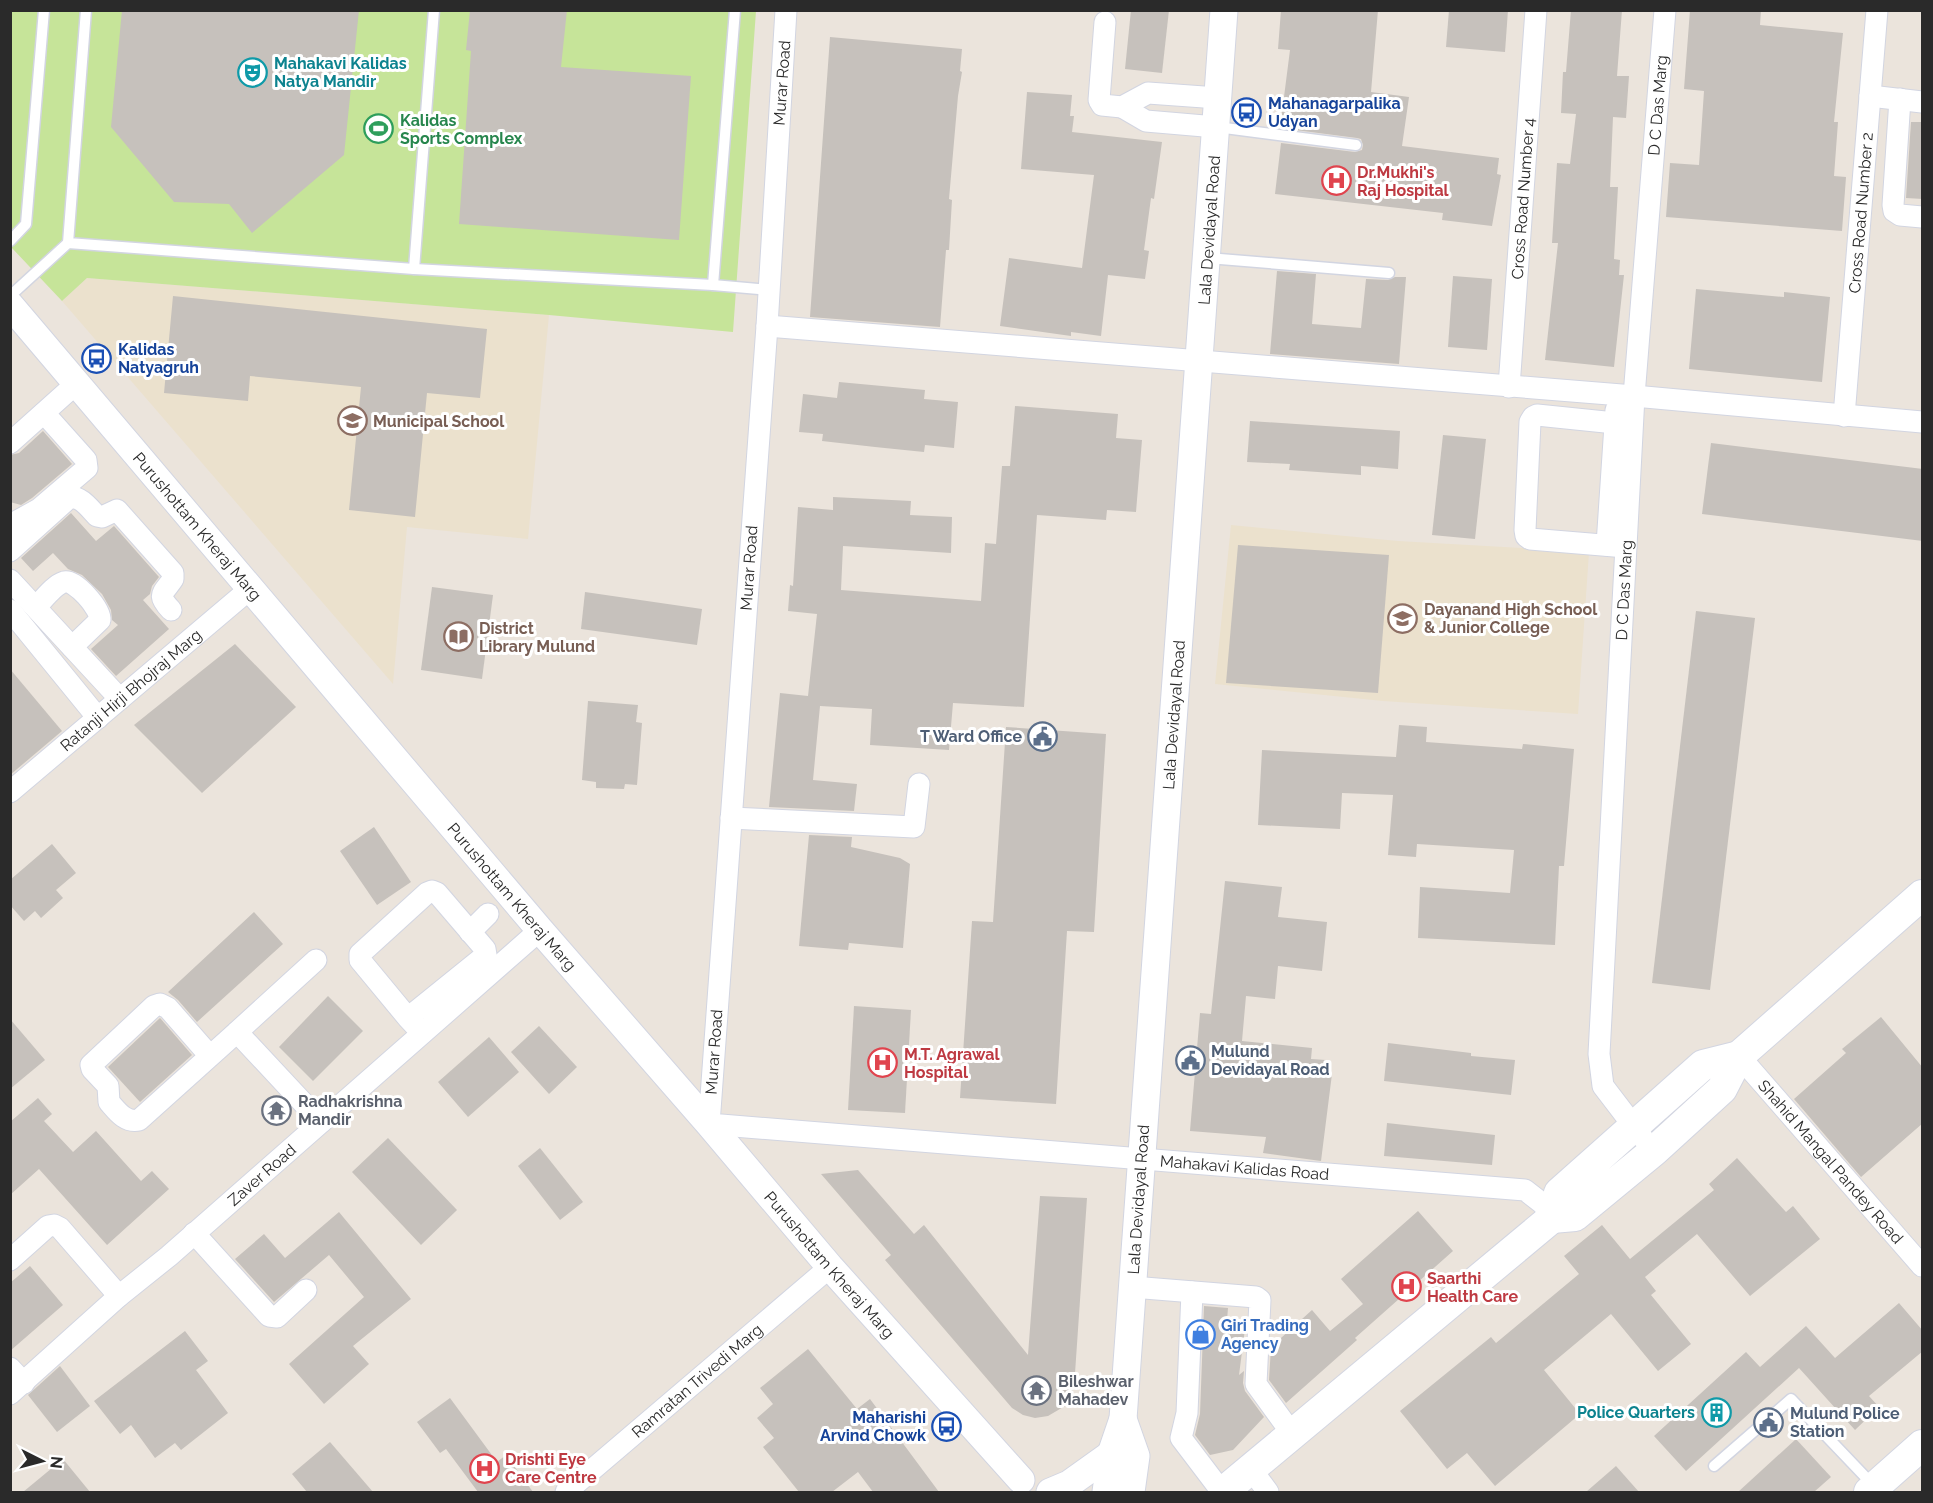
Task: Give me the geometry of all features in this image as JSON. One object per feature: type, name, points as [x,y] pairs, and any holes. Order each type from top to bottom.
[{"type":"main road","points":[[1552,1218],[1575,1216],[1654,1151],[1722,1089],[1739,1056],[1923,895]]},
{"type":"main road","points":[[1223,1492],[1259,1481],[1293,1435],[1552,1218],[1559,1193],[1703,1065],[1739,1056]]},
{"type":"main road","points":[[1872,1490],[1923,1444]]},
{"type":"street","name":"Murar Road","points":[[709,1124],[767,326],[786,10]]},
{"type":"street","name":"Lala Devidayal Road","points":[[1123,1419],[1139,1159],[1201,361],[1224,10]]},
{"type":"street","name":"Cross Road Number 4","points":[[1509,387],[1536,10]]},
{"type":"street","name":"D C Das Marg","points":[[1654,1151],[1603,1086],[1599,1054],[1621,474],[1626,395],[1665,10]]},
{"type":"street","name":"Cross Road Number 2","points":[[1844,416],[1877,10]]},
{"type":"street","points":[[1105,22],[1099,100],[1102,105],[1122,107],[1146,121],[1216,127]]},
{"type":"street","points":[[1122,107],[1148,93],[1218,98]]},
{"type":"street","points":[[1870,96],[1923,102]]},
{"type":"street","points":[[1900,99],[1894,212],[1900,215],[1923,216]]},
{"type":"street","name":"Purushottam Kheraj Marg","points":[[10,305],[540,930],[830,1267],[1024,1486]]},
{"type":"street","points":[[767,326],[1626,395],[1923,422]]},
{"type":"street","points":[[10,442],[44,413],[73,378]]},
{"type":"street","points":[[10,430],[73,378]]},
{"type":"street","points":[[1562,417],[1565,391]]},
{"type":"street","points":[[1621,474],[1615,423],[1626,395]]},
{"type":"street","points":[[10,525],[39,509],[87,468],[86,460],[44,413]]},
{"type":"street","points":[[1615,423],[1538,415],[1533,417],[1530,422],[1526,536],[1530,539],[1617,546]]},
{"type":"street","points":[[10,551],[70,496],[82,501],[97,516],[102,517],[117,510],[173,573],[173,579],[163,591],[162,596],[171,610]]},
{"type":"street","points":[[10,580],[120,699]]},
{"type":"street","points":[[36,607],[61,583],[68,581],[76,585],[101,615],[100,620],[72,647]]},
{"type":"street","name":"Ratanji Hirji Bhojraj Marg","points":[[10,792],[250,588]]},
{"type":"street","points":[[10,610],[98,718]]},
{"type":"street","points":[[731,818],[914,827],[919,784]]},
{"type":"street","points":[[415,1026],[360,960],[360,954],[432,891],[437,893],[485,949],[486,955],[459,989]]},
{"type":"street","points":[[470,932],[488,914]]},
{"type":"street","name":"Zaver Road","points":[[15,1382],[194,1233],[321,1122],[415,1026],[459,989],[540,930]]},
{"type":"street","points":[[210,1056],[168,1008],[160,1004],[154,1006],[92,1065],[92,1069],[108,1086],[109,1102],[126,1119],[132,1122],[139,1120],[237,1032],[316,960]]},
{"type":"street","points":[[237,1032],[321,1122]]},
{"type":"street","name":"Shahid Mangal Pandey Road","points":[[1739,1056],[1923,1266]]},
{"type":"street","name":"Mahakavi Kalidas Road","points":[[709,1124],[1525,1190],[1543,1204],[1552,1218]]},
{"type":"street","points":[[10,1260],[48,1226],[54,1225],[60,1228],[119,1296]]},
{"type":"street","points":[[194,1233],[269,1316],[277,1317],[306,1290]]},
{"type":"street","name":"Ramratan Trivedi Marg","points":[[566,1492],[830,1267]]},
{"type":"street","points":[[1132,1287],[1256,1297],[1260,1300],[1256,1384],[1293,1435]]},
{"type":"street","points":[[1192,1292],[1187,1413],[1181,1438],[1223,1492]]},
{"type":"street","points":[[1107,1492],[1111,1454],[1123,1419]]},
{"type":"street","points":[[1123,1419],[1136,1456],[1131,1492]]},
{"type":"street","points":[[1024,1486],[1050,1492],[1069,1484],[1111,1454]]},
{"type":"lane","points":[[10,241],[27,224],[44,10]]},
{"type":"lane","points":[[10,296],[68,243],[86,10]]},
{"type":"lane","points":[[414,269],[434,10]]},
{"type":"lane","points":[[713,285],[735,10]]},
{"type":"lane","points":[[1216,127],[1356,145]]},
{"type":"lane","points":[[68,243],[414,269],[769,290]]},
{"type":"lane","points":[[1208,258],[1389,273]]},
{"type":"lane","points":[[1714,1466],[1791,1400],[1872,1490]]},
{"type":"shaded area","name":"Municipal School","points":[[87,278],[549,315],[528,539],[407,527],[393,684],[62,301]]},
{"type":"shaded area","name":"Dayanand High School & Junior College","points":[[1231,525],[1398,541],[1589,552],[1578,714],[1383,701],[1215,684]]},
{"type":"green space","name":"Kalidas Sports Complex","points":[[11,11],[756,11],[733,332],[87,278],[62,301],[11,247]]},
{"type":"building","points":[[122,10],[359,10],[344,155],[252,233],[229,204],[174,202],[111,127]]},
{"type":"building","points":[[470,10],[567,10],[561,67],[691,76],[679,240],[459,224],[471,51],[466,50]]},
{"type":"building","points":[[1131,10],[1169,10],[1162,73],[1125,69]]},
{"type":"building","points":[[1281,10],[1378,10],[1371,92],[1409,97],[1402,146],[1499,158],[1497,174],[1501,175],[1492,226],[1442,220],[1443,213],[1275,194],[1281,143],[1355,152],[1362,150],[1363,145],[1361,139],[1357,138],[1280,128],[1290,50],[1278,49]]},
{"type":"building","points":[[1449,10],[1508,10],[1505,52],[1446,47]]},
{"type":"building","points":[[1571,10],[1622,10],[1617,76],[1629,76],[1626,118],[1613,117],[1610,187],[1618,187],[1614,259],[1620,260],[1619,275],[1624,275],[1614,367],[1545,360],[1558,243],[1552,243],[1557,163],[1570,164],[1576,114],[1561,113],[1563,72],[1566,72]]},
{"type":"building","points":[[1690,10],[1761,10],[1760,25],[1843,33],[1834,122],[1838,122],[1834,176],[1846,177],[1842,231],[1666,217],[1670,163],[1699,165],[1704,91],[1684,89]]},
{"type":"building","points":[[830,37],[962,49],[960,71],[962,72],[949,199],[952,200],[949,250],[946,250],[940,327],[810,317]]},
{"type":"building","points":[[1027,92],[1072,95],[1070,116],[1074,116],[1072,132],[1162,142],[1144,250],[1149,251],[1145,279],[1108,275],[1101,336],[1071,332],[1071,336],[1000,326],[1009,258],[1082,268],[1094,175],[1021,169]]},
{"type":"building","points":[[1911,122],[1923,122],[1923,199],[1906,198]]},
{"type":"building","points":[[1277,271],[1316,274],[1312,324],[1361,328],[1366,279],[1388,280],[1395,277],[1406,277],[1399,364],[1270,354]]},
{"type":"building","points":[[1453,276],[1492,279],[1487,350],[1448,347]]},
{"type":"building","points":[[1696,289],[1784,297],[1784,292],[1830,297],[1822,382],[1689,369]]},
{"type":"building","name":"Municipal School","points":[[173,296],[487,329],[480,398],[427,393],[415,517],[349,510],[361,387],[250,376],[248,401],[164,393]]},
{"type":"building","points":[[839,382],[925,390],[924,399],[958,402],[954,448],[925,445],[924,452],[875,447],[822,441],[823,434],[799,432],[803,394],[837,398]]},
{"type":"building","points":[[1015,406],[1118,414],[1116,438],[1142,440],[1136,512],[1107,510],[1106,520],[1037,515],[1024,707],[953,703],[949,750],[870,745],[872,709],[820,706],[813,780],[857,784],[854,811],[769,807],[780,693],[808,696],[817,614],[788,611],[790,585],[793,586],[798,507],[833,510],[833,497],[911,501],[910,515],[952,517],[951,553],[843,546],[841,590],[981,601],[985,543],[996,544],[1002,466],[1010,466]]},
{"type":"building","points":[[1250,421],[1400,431],[1398,469],[1361,466],[1361,475],[1289,470],[1290,464],[1247,462]]},
{"type":"building","points":[[43,431],[72,464],[21,505],[10,502],[10,455],[19,453]]},
{"type":"building","points":[[1443,435],[1486,439],[1475,539],[1432,535]]},
{"type":"building","points":[[1711,443],[1923,469],[1923,541],[1702,514]]},
{"type":"building","points":[[71,513],[96,541],[114,526],[159,577],[152,586],[150,594],[143,600],[169,629],[116,676],[91,649],[118,625],[112,620],[111,610],[102,594],[82,575],[68,569],[53,553],[33,571],[21,558]]},
{"type":"building","points":[[1238,545],[1389,555],[1378,693],[1226,683]]},
{"type":"building","points":[[432,587],[493,595],[482,679],[421,670]]},
{"type":"building","points":[[585,592],[702,609],[697,645],[581,629]]},
{"type":"building","points":[[1696,611],[1755,618],[1710,990],[1652,983]]},
{"type":"building","points":[[235,644],[296,707],[202,793],[134,725]]},
{"type":"building","points":[[10,669],[62,731],[10,775]]},
{"type":"building","points":[[588,701],[638,705],[636,722],[642,723],[637,785],[625,784],[624,789],[596,788],[596,782],[582,780]]},
{"type":"building","points":[[1399,725],[1427,727],[1426,742],[1522,749],[1523,744],[1574,749],[1564,866],[1559,866],[1555,945],[1418,938],[1420,887],[1510,893],[1514,850],[1417,844],[1416,857],[1388,855],[1393,795],[1342,793],[1340,829],[1258,825],[1262,750],[1396,757]]},
{"type":"building","points":[[1006,727],[1106,734],[1094,932],[1067,931],[1056,1104],[960,1098],[972,921],[993,922]]},
{"type":"building","points":[[374,827],[411,882],[377,905],[340,851]]},
{"type":"building","points":[[809,835],[852,837],[851,847],[900,858],[910,864],[903,948],[849,943],[848,950],[799,946]]},
{"type":"building","points":[[52,844],[76,873],[56,890],[63,898],[41,918],[35,911],[24,921],[10,905],[10,880]]},
{"type":"building","points":[[1225,881],[1282,887],[1278,917],[1327,922],[1322,971],[1278,966],[1275,999],[1246,996],[1242,1041],[1312,1048],[1311,1059],[1326,1060],[1325,1074],[1332,1074],[1321,1161],[1263,1153],[1266,1137],[1190,1131],[1200,1013],[1211,1014]]},
{"type":"building","points":[[254,912],[283,944],[197,1022],[168,992]]},
{"type":"building","points":[[328,996],[363,1031],[313,1081],[279,1047]]},
{"type":"building","points":[[854,1006],[911,1010],[905,1113],[848,1110]]},
{"type":"building","points":[[1881,1017],[1923,1068],[1923,1123],[1861,1177],[1794,1099],[1846,1053],[1842,1049]]},
{"type":"building","points":[[160,1018],[192,1055],[140,1102],[108,1067]]},
{"type":"building","points":[[10,1019],[45,1060],[10,1089]]},
{"type":"building","points":[[539,1026],[577,1067],[549,1094],[511,1052]]},
{"type":"building","points":[[489,1037],[519,1072],[468,1117],[438,1082]]},
{"type":"building","points":[[1388,1043],[1471,1053],[1471,1056],[1515,1060],[1511,1095],[1384,1081]]},
{"type":"building","points":[[38,1098],[52,1114],[44,1121],[73,1152],[96,1131],[141,1181],[152,1171],[169,1189],[107,1245],[39,1169],[10,1195],[10,1122]]},
{"type":"building","points":[[1387,1123],[1495,1135],[1492,1165],[1384,1156]]},
{"type":"building","points":[[388,1138],[457,1210],[421,1245],[352,1172]]},
{"type":"building","points":[[540,1148],[583,1202],[560,1220],[518,1166]]},
{"type":"building","points":[[1737,1158],[1786,1212],[1793,1206],[1820,1239],[1750,1296],[1697,1234],[1645,1277],[1656,1291],[1651,1295],[1691,1344],[1658,1371],[1611,1314],[1544,1370],[1580,1414],[1495,1486],[1467,1453],[1447,1469],[1400,1411],[1491,1337],[1496,1343],[1579,1274],[1564,1256],[1602,1225],[1630,1259],[1714,1190],[1709,1184]]},
{"type":"building","points":[[858,1170],[914,1234],[924,1225],[1028,1355],[1040,1196],[1087,1198],[1074,1388],[1065,1406],[1048,1416],[1035,1418],[1023,1415],[1012,1408],[885,1260],[891,1255],[821,1174]]},
{"type":"building","points":[[1418,1211],[1453,1251],[1286,1403],[1269,1380],[1271,1347],[1312,1310],[1330,1331],[1363,1304],[1341,1279]]},
{"type":"building","points":[[339,1212],[411,1299],[353,1346],[369,1364],[324,1404],[289,1364],[364,1297],[329,1255],[274,1302],[235,1259],[264,1234],[285,1258]]},
{"type":"building","points":[[30,1266],[63,1305],[10,1351],[10,1283]]},
{"type":"building","points":[[1899,1303],[1923,1331],[1923,1351],[1869,1396],[1879,1407],[1855,1430],[1799,1368],[1686,1471],[1654,1436],[1746,1352],[1760,1367],[1806,1326],[1835,1358]]},
{"type":"building","points":[[1204,1306],[1228,1308],[1227,1320],[1246,1321],[1239,1375],[1244,1371],[1245,1391],[1264,1417],[1233,1450],[1210,1455],[1195,1435],[1200,1414]]},
{"type":"building","points":[[185,1331],[208,1361],[196,1370],[228,1413],[181,1450],[175,1443],[155,1458],[131,1425],[120,1434],[94,1401]]},
{"type":"building","points":[[808,1349],[857,1409],[870,1399],[939,1492],[873,1492],[858,1472],[832,1492],[799,1492],[763,1447],[774,1438],[757,1418],[773,1404],[760,1388]]},
{"type":"building","points":[[60,1366],[90,1406],[57,1432],[28,1395]]},
{"type":"building","points":[[450,1398],[497,1462],[506,1455],[533,1492],[478,1492],[446,1449],[440,1453],[417,1422]]},
{"type":"building","points":[[1796,1439],[1831,1477],[1814,1492],[1738,1492]]},
{"type":"building","points":[[330,1442],[373,1492],[307,1492],[292,1474]]},
{"type":"building","points":[[63,1459],[90,1492],[23,1492]]},
{"type":"building","points":[[1616,1466],[1639,1492],[1586,1492]]},
{"type":"place","name":"Mahakavi Kalidas Natya Mandir","points":[[253,72]]},
{"type":"place","name":"Mahanagarpalika Udyan","points":[[1247,112]]},
{"type":"place","name":"Kalidas Sports Complex","points":[[379,129]]},
{"type":"place","name":"Dr.Mukhi's Raj Hospital","points":[[1336,181]]},
{"type":"place","name":"Kalidas Natyagruh","points":[[97,358]]},
{"type":"place","name":"Municipal School","points":[[352,421]]},
{"type":"place","name":"Dayanand High School & Junior College","points":[[1403,618]]},
{"type":"place","name":"District Library Mulund","points":[[458,637]]},
{"type":"place","name":"T Ward Office","points":[[1043,736]]},
{"type":"place","name":"Mulund Devidayal Road","points":[[1190,1060]]},
{"type":"place","name":"M.T. Agrawal Hospital","points":[[883,1063]]},
{"type":"place","name":"Radhakrishna Mandir","points":[[277,1110]]},
{"type":"place","name":"Saarthi Health Care","points":[[1406,1287]]},
{"type":"place","name":"Giri Trading Agency","points":[[1200,1334]]},
{"type":"place","name":"Bileshwar Mahadev","points":[[1037,1390]]},
{"type":"place","name":"Police Quarters","points":[[1716,1412]]},
{"type":"place","name":"Mulund Police Station","points":[[1769,1422]]},
{"type":"place","name":"Maharishi Arvind Chowk","points":[[947,1426]]},
{"type":"place","name":"Drishti Eye Care Centre","points":[[484,1468]]}]
